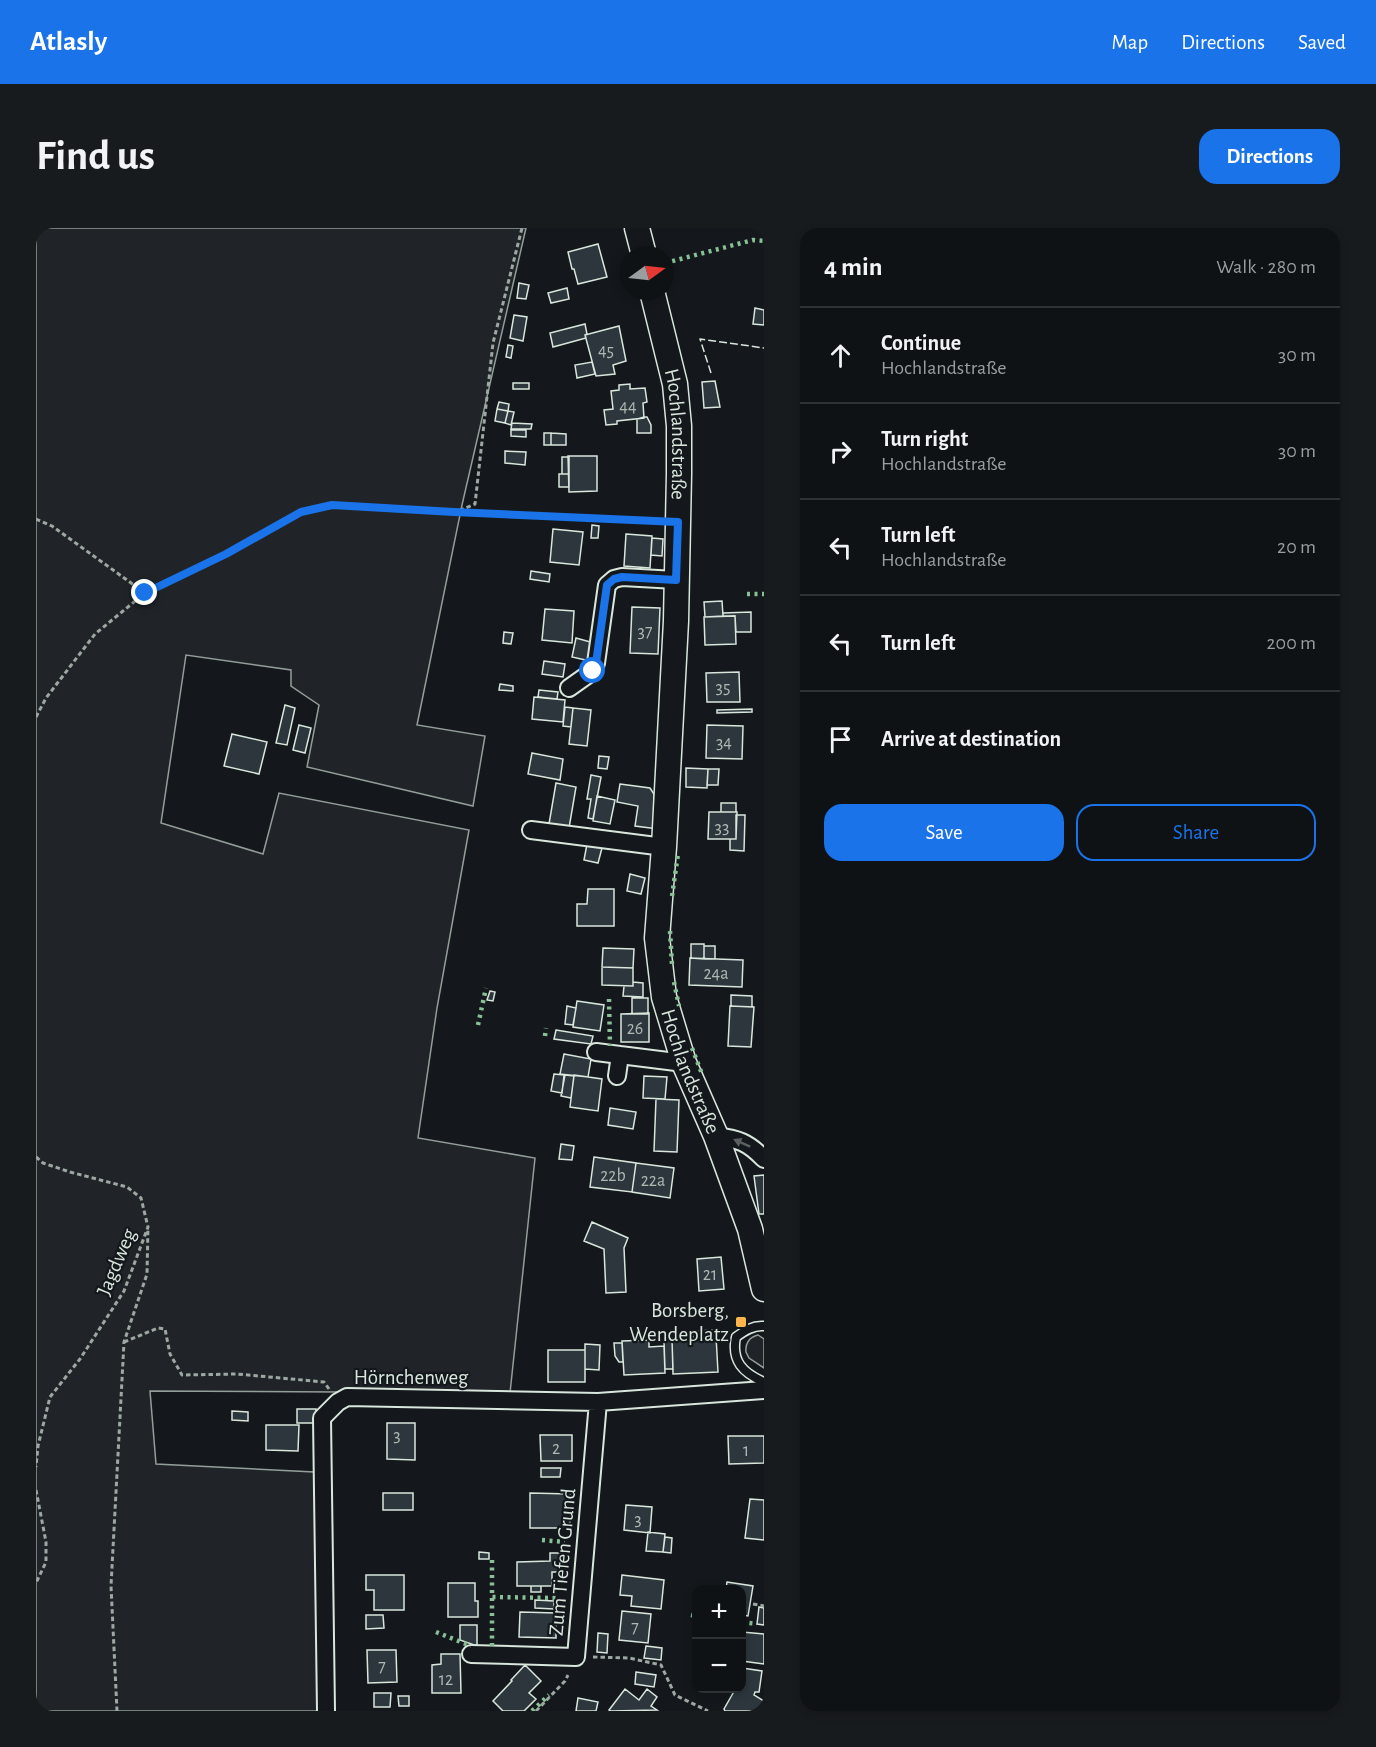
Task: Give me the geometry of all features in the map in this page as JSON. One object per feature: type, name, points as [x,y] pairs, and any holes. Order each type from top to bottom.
[{"type":"street","points":[[637,228],[642,246]]},
{"type":"street","name":"Hochlandstraße","points":[[654,300],[675,384],[679,426],[676,621],[657,938],[664,997],[684,1063],[757,1227],[764,1289]]},
{"type":"street","points":[[569,688],[593,671],[596,663],[607,585],[614,579],[622,577],[676,580]]},
{"type":"street","points":[[531,830],[664,847]]},
{"type":"street","points":[[596,1052],[684,1063]]},
{"type":"street","points":[[617,1076],[620,1055]]},
{"type":"street","points":[[716,1136],[736,1139],[754,1148],[764,1159]]},
{"type":"street","name":"Hörnchenweg","points":[[326,1711],[322,1418],[338,1402],[347,1397],[598,1402],[764,1390]]},
{"type":"street","name":"Zum Tiefen Grund","points":[[471,1654],[576,1657],[598,1402]]},
{"type":"lane","points":[[764,1326],[746,1329],[736,1337],[733,1347],[736,1361],[750,1375],[764,1382]]},
{"type":"path","points":[[456,512],[475,504],[493,344],[522,228]]},
{"type":"path","points":[[36,717],[46,698],[95,634],[145,593],[226,554],[301,512],[332,505],[678,522]]},
{"type":"path","points":[[36,519],[52,526],[145,593]]},
{"type":"path","name":"Jagdweg","points":[[36,1157],[70,1172],[127,1187],[141,1198],[148,1227],[124,1291],[80,1359],[50,1397],[38,1446],[36,1467]]},
{"type":"path","points":[[117,1711],[111,1586],[124,1342],[147,1274],[148,1227]]},
{"type":"path","points":[[124,1342],[158,1328],[165,1329],[170,1354],[182,1375],[237,1374],[324,1382],[338,1402]]},
{"type":"path","points":[[36,1490],[46,1542],[46,1562],[36,1583]]},
{"type":"path","points":[[753,1604],[764,1606]]},
{"type":"path","points":[[536,1711],[565,1681],[576,1657],[629,1658],[661,1665],[675,1695],[708,1711]]},
{"type":"shaded area","points":[[36,228],[526,228],[462,505],[417,725],[485,736],[473,806],[307,767],[319,705],[291,686],[291,670],[186,655],[161,823],[263,854],[279,793],[469,830],[437,1008],[418,1138],[535,1158],[510,1393],[150,1391],[156,1464],[314,1472],[322,1711],[36,1711]]},
{"type":"shaded area","points":[[758,1335],[764,1339],[764,1368],[749,1358],[746,1352],[748,1341]]},
{"type":"building","points":[[598,244],[607,277],[578,284],[568,252]]},
{"type":"building","points":[[519,283],[529,285],[526,299],[517,298]]},
{"type":"building","points":[[567,288],[569,299],[551,303],[548,293]]},
{"type":"building","points":[[755,308],[764,310],[764,325],[753,324]]},
{"type":"building","points":[[514,315],[527,317],[523,341],[510,338]]},
{"type":"building","points":[[585,324],[586,338],[553,347],[550,333]]},
{"type":"building","points":[[619,326],[626,361],[613,365],[615,374],[596,376],[585,335]]},
{"type":"building","points":[[508,345],[513,346],[511,358],[506,357]]},
{"type":"building","points":[[592,362],[595,374],[577,378],[575,365]]},
{"type":"building","points":[[715,381],[720,407],[704,408],[702,382]]},
{"type":"building","points":[[513,383],[529,383],[529,389],[513,389]]},
{"type":"building","points":[[630,384],[630,389],[645,388],[647,402],[643,403],[644,418],[617,421],[617,424],[606,425],[604,410],[613,409],[611,391],[619,390],[619,385]]},
{"type":"building","points":[[499,402],[509,404],[508,411],[497,409]]},
{"type":"building","points":[[497,409],[508,411],[505,423],[495,421]]},
{"type":"building","points":[[508,411],[514,412],[511,425],[505,423]]},
{"type":"building","points":[[647,417],[651,425],[651,433],[637,433],[637,419]]},
{"type":"building","points":[[512,423],[532,424],[531,429],[511,429]]},
{"type":"building","points":[[511,430],[526,430],[526,437],[511,436]]},
{"type":"building","points":[[544,433],[551,433],[551,445],[544,445]]},
{"type":"building","points":[[551,433],[566,434],[566,445],[551,445]]},
{"type":"building","points":[[505,451],[526,452],[525,465],[505,463]]},
{"type":"building","points":[[568,456],[597,456],[597,491],[569,492]]},
{"type":"building","points":[[562,457],[569,457],[569,474],[562,474]]},
{"type":"building","points":[[559,474],[569,474],[569,487],[559,487]]},
{"type":"building","points":[[592,525],[599,526],[598,538],[591,538]]},
{"type":"building","points":[[553,529],[583,532],[579,565],[550,562]]},
{"type":"building","points":[[626,534],[652,536],[650,568],[624,566]]},
{"type":"building","points":[[652,538],[663,539],[662,556],[651,555]]},
{"type":"building","points":[[531,571],[550,574],[549,582],[530,579]]},
{"type":"building","points":[[722,601],[723,616],[705,617],[704,602]]},
{"type":"building","points":[[632,607],[660,608],[658,654],[630,653]]},
{"type":"building","points":[[545,609],[574,611],[572,643],[542,640]]},
{"type":"building","points":[[751,612],[751,632],[736,632],[735,616],[723,616],[723,613]]},
{"type":"building","points":[[735,616],[736,644],[705,645],[704,617]]},
{"type":"building","points":[[504,632],[513,633],[511,644],[503,643]]},
{"type":"building","points":[[576,638],[594,643],[590,661],[572,657]]},
{"type":"building","points":[[544,661],[565,664],[563,677],[542,674]]},
{"type":"building","points":[[739,672],[740,702],[707,702],[706,673]]},
{"type":"building","points":[[500,684],[513,686],[513,691],[499,690]]},
{"type":"building","points":[[539,690],[558,692],[557,699],[538,697]]},
{"type":"building","points":[[534,697],[565,700],[563,722],[532,719]]},
{"type":"building","points":[[285,705],[295,708],[287,745],[276,743]]},
{"type":"building","points":[[565,707],[573,708],[571,727],[563,726]]},
{"type":"building","points":[[573,708],[591,710],[587,746],[569,744]]},
{"type":"building","points":[[752,709],[752,712],[717,713],[717,710]]},
{"type":"building","points":[[299,725],[311,728],[305,753],[293,750]]},
{"type":"building","points":[[707,725],[743,726],[742,759],[706,758]]},
{"type":"building","points":[[232,734],[267,742],[259,774],[224,766]]},
{"type":"building","points":[[532,753],[563,759],[560,780],[528,774]]},
{"type":"building","points":[[599,756],[609,757],[607,769],[598,768]]},
{"type":"building","points":[[686,768],[708,769],[707,788],[686,787]]},
{"type":"building","points":[[708,769],[719,769],[718,785],[707,785]]},
{"type":"building","points":[[591,775],[601,777],[593,819],[588,818],[591,799],[587,799]]},
{"type":"building","points":[[556,783],[576,787],[569,828],[549,824]]},
{"type":"building","points":[[620,784],[650,788],[654,794],[654,801],[661,802],[658,829],[635,826],[638,806],[617,802]]},
{"type":"building","points":[[597,796],[615,800],[610,824],[593,821]]},
{"type":"building","points":[[721,803],[736,803],[736,812],[721,812]]},
{"type":"building","points":[[709,812],[737,812],[736,839],[708,839]]},
{"type":"building","points":[[736,815],[745,815],[744,851],[730,850],[730,839],[736,839]]},
{"type":"building","points":[[587,844],[602,848],[598,863],[584,860]]},
{"type":"building","points":[[630,874],[645,878],[641,894],[627,891]]},
{"type":"building","points":[[588,889],[614,889],[614,926],[577,926],[577,904],[587,904]]},
{"type":"building","points":[[691,944],[704,944],[704,959],[691,958]]},
{"type":"building","points":[[704,946],[715,946],[715,959],[704,959]]},
{"type":"building","points":[[603,948],[634,949],[633,968],[602,967]]},
{"type":"building","points":[[690,958],[743,960],[742,987],[689,985]]},
{"type":"building","points":[[602,967],[633,968],[633,986],[602,985]]},
{"type":"building","points":[[633,982],[643,983],[643,997],[623,996],[624,986],[633,986]]},
{"type":"building","points":[[490,991],[495,992],[493,1001],[487,1000]]},
{"type":"building","points":[[731,995],[752,996],[752,1007],[731,1006]]},
{"type":"building","points":[[632,998],[648,998],[648,1014],[632,1014]]},
{"type":"building","points":[[577,1001],[604,1005],[600,1031],[573,1027]]},
{"type":"building","points":[[567,1006],[576,1008],[573,1025],[565,1024]]},
{"type":"building","points":[[730,1006],[754,1007],[751,1047],[728,1046]]},
{"type":"building","points":[[649,1013],[649,1042],[621,1042],[621,1014]]},
{"type":"building","points":[[556,1030],[593,1036],[591,1044],[554,1039]]},
{"type":"building","points":[[564,1054],[591,1059],[588,1077],[560,1074]]},
{"type":"building","points":[[554,1074],[564,1075],[562,1093],[551,1091]]},
{"type":"building","points":[[565,1075],[574,1076],[571,1098],[561,1096]]},
{"type":"building","points":[[574,1075],[602,1079],[598,1111],[570,1107]]},
{"type":"building","points":[[644,1076],[667,1077],[665,1099],[643,1098]]},
{"type":"building","points":[[656,1099],[679,1100],[677,1152],[654,1151]]},
{"type":"building","points":[[610,1108],[636,1112],[633,1129],[608,1125]]},
{"type":"building","points":[[561,1144],[574,1146],[572,1160],[559,1159]]},
{"type":"building","points":[[594,1157],[636,1163],[632,1192],[590,1187]]},
{"type":"building","points":[[636,1163],[674,1168],[670,1198],[632,1192]]},
{"type":"building","points":[[764,1175],[764,1214],[759,1214],[754,1176]]},
{"type":"building","points":[[592,1222],[628,1238],[624,1248],[626,1292],[606,1293],[604,1249],[584,1241]]},
{"type":"building","points":[[721,1257],[724,1289],[699,1291],[697,1259]]},
{"type":"building","points":[[712,1330],[713,1336],[685,1337],[685,1332]]},
{"type":"building","points":[[716,1336],[718,1372],[673,1374],[672,1338]]},
{"type":"building","points":[[649,1340],[649,1347],[664,1346],[665,1373],[624,1375],[622,1341]]},
{"type":"building","points":[[672,1340],[673,1369],[665,1369],[664,1341]]},
{"type":"building","points":[[614,1343],[622,1343],[623,1362],[619,1362],[615,1356]]},
{"type":"building","points":[[585,1344],[600,1345],[599,1370],[585,1369]]},
{"type":"building","points":[[548,1350],[585,1350],[585,1382],[548,1382]]},
{"type":"building","points":[[297,1409],[316,1409],[316,1423],[297,1423]]},
{"type":"building","points":[[232,1411],[248,1412],[248,1421],[232,1420]]},
{"type":"building","points":[[387,1423],[415,1423],[415,1460],[387,1459]]},
{"type":"building","points":[[266,1425],[299,1425],[298,1451],[266,1450]]},
{"type":"building","points":[[540,1435],[572,1435],[572,1461],[541,1461]]},
{"type":"building","points":[[728,1436],[764,1436],[764,1463],[729,1464]]},
{"type":"building","points":[[541,1468],[561,1468],[560,1477],[541,1477]]},
{"type":"building","points":[[383,1493],[413,1493],[413,1510],[383,1510]]},
{"type":"building","points":[[530,1493],[570,1494],[570,1526],[530,1528]]},
{"type":"building","points":[[750,1499],[764,1500],[764,1540],[745,1538]]},
{"type":"building","points":[[626,1505],[652,1507],[650,1533],[624,1530]]},
{"type":"building","points":[[648,1532],[665,1534],[663,1552],[646,1551]]},
{"type":"building","points":[[665,1537],[672,1538],[671,1553],[663,1552]]},
{"type":"building","points":[[479,1552],[489,1553],[489,1559],[479,1559]]},
{"type":"building","points":[[550,1553],[567,1553],[567,1572],[552,1572],[552,1586],[517,1586],[517,1562],[550,1561]]},
{"type":"building","points":[[366,1575],[404,1575],[404,1610],[374,1610],[374,1590],[366,1590]]},
{"type":"building","points":[[622,1575],[664,1580],[661,1609],[631,1606],[632,1596],[620,1595]]},
{"type":"building","points":[[727,1582],[753,1586],[748,1616],[746,1616],[746,1585],[727,1585]]},
{"type":"building","points":[[448,1583],[475,1583],[478,1617],[448,1617]]},
{"type":"building","points":[[531,1586],[541,1586],[541,1592],[531,1592]]},
{"type":"building","points":[[535,1600],[554,1601],[554,1609],[535,1608]]},
{"type":"building","points":[[759,1607],[764,1608],[764,1625],[757,1624]]},
{"type":"building","points":[[622,1611],[651,1614],[648,1643],[619,1640]]},
{"type":"building","points":[[520,1612],[556,1613],[556,1638],[519,1637]]},
{"type":"building","points":[[366,1615],[383,1615],[384,1628],[366,1629]]},
{"type":"building","points":[[460,1625],[477,1625],[477,1646],[460,1640]]},
{"type":"building","points":[[746,1632],[764,1634],[764,1664],[746,1662]]},
{"type":"building","points":[[598,1633],[608,1634],[607,1653],[597,1652]]},
{"type":"building","points":[[646,1646],[662,1648],[661,1660],[644,1658]]},
{"type":"building","points":[[367,1650],[396,1650],[397,1682],[368,1683]]},
{"type":"building","points":[[441,1654],[460,1654],[461,1693],[432,1693],[432,1665],[441,1664]]},
{"type":"building","points":[[525,1665],[541,1681],[529,1693],[536,1699],[524,1711],[503,1711],[493,1701]]},
{"type":"building","points":[[746,1669],[762,1671],[759,1692],[755,1692],[754,1695],[764,1701],[759,1711],[725,1711],[733,1693],[746,1693]]},
{"type":"building","points":[[636,1672],[656,1675],[654,1687],[635,1684]]},
{"type":"building","points":[[625,1689],[639,1700],[647,1689],[657,1697],[651,1706],[657,1710],[609,1710]]},
{"type":"building","points":[[374,1693],[391,1693],[390,1707],[374,1707]]},
{"type":"building","points":[[398,1696],[409,1696],[409,1706],[399,1706]]},
{"type":"building","points":[[578,1698],[598,1702],[596,1711],[576,1711]]},
{"type":"hedge","points":[[674,261],[753,240],[764,241]]},
{"type":"hedge","points":[[747,594],[764,594]]},
{"type":"hedge","points":[[672,896],[678,854]]},
{"type":"hedge","points":[[670,931],[672,965]]},
{"type":"hedge","points":[[674,982],[679,1006]]},
{"type":"hedge","points":[[478,1025],[486,988]]},
{"type":"hedge","points":[[609,999],[610,1046]]},
{"type":"hedge","points":[[545,1036],[546,1028]]},
{"type":"hedge","points":[[692,1048],[702,1074]]},
{"type":"hedge","points":[[542,1540],[565,1542]]},
{"type":"hedge","points":[[492,1560],[492,1597],[556,1598]]},
{"type":"hedge","points":[[492,1597],[492,1646]]},
{"type":"hedge","points":[[746,1623],[757,1624]]},
{"type":"hedge","points":[[436,1632],[471,1646]]},
{"type":"hedge","points":[[532,1711],[549,1695]]},
{"type":"fence","points":[[711,373],[700,339],[764,348]]},
{"type":"place","name":"Borsberg, Wendeplatz","points":[[741,1322]]},
{"type":"route","points":[[145,593],[226,554],[301,512],[332,505],[678,522],[676,580],[622,577],[614,579],[607,585],[593,671]]}]
